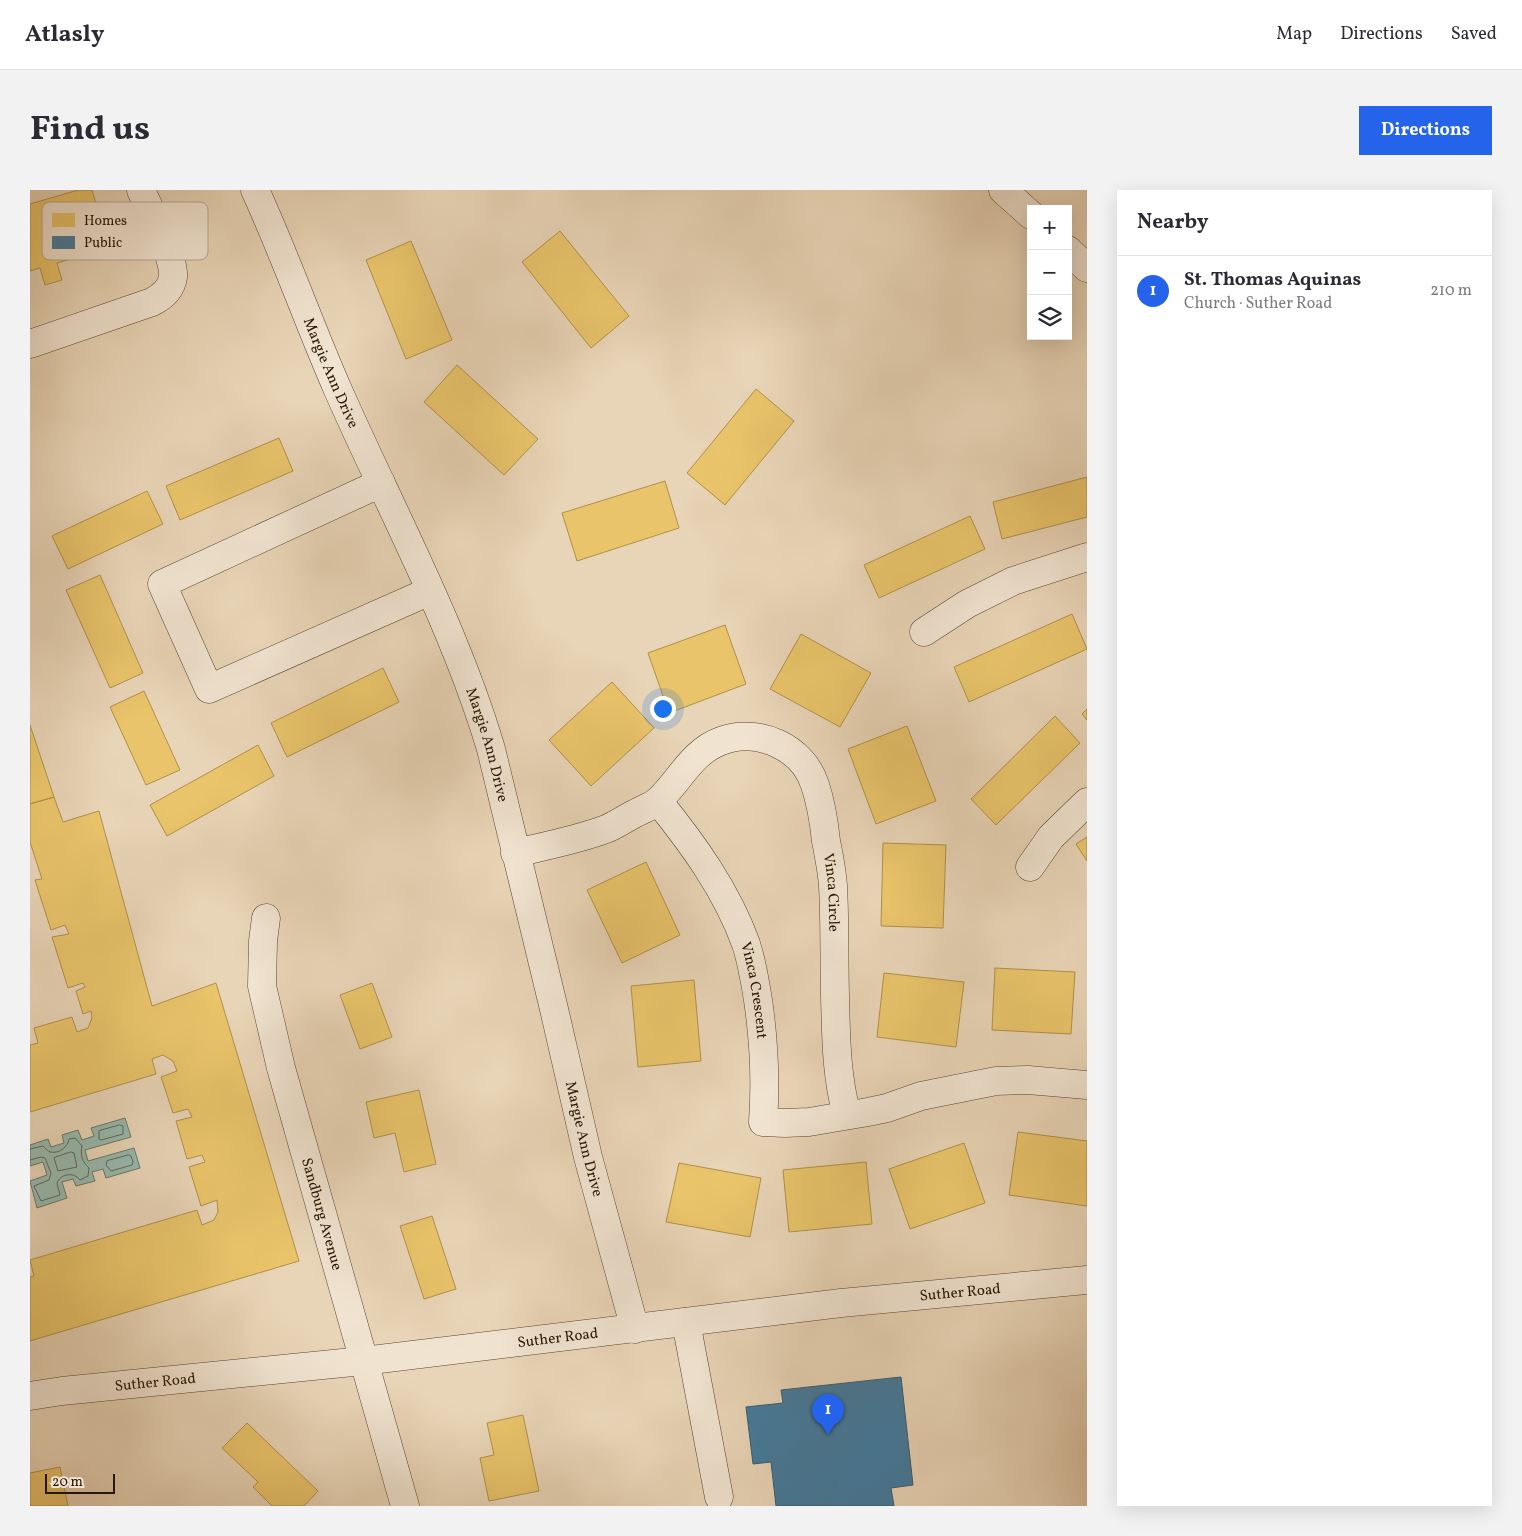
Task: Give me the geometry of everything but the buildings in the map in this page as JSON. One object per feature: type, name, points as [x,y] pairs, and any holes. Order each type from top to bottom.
[{"type":"street","points":[[141,190],[146,202]]},
{"type":"street","name":"Margie Ann Drive","points":[[255,190],[338,389],[459,658],[481,718],[491,749],[588,1157],[635,1329]]},
{"type":"street","points":[[1004,190],[1027,211]]},
{"type":"street","points":[[1072,254],[1087,268]]},
{"type":"street","points":[[30,344],[152,302],[165,295],[173,277],[170,260]]},
{"type":"street","points":[[381,483],[162,584],[209,688],[430,591]]},
{"type":"street","points":[[924,632],[967,604],[1013,581],[1087,557]]},
{"type":"street","name":"Vinca Circle","points":[[515,853],[573,839],[607,828],[658,801],[688,766],[706,749],[718,742],[746,736],[762,738],[777,743],[791,751],[804,764],[815,784],[822,814],[833,885],[835,1026],[840,1091],[847,1115]]},
{"type":"street","name":"Vinca Crescent","points":[[658,801],[686,835],[721,889],[746,943],[753,968],[763,1031],[766,1088],[763,1122],[809,1122],[847,1115]]},
{"type":"street","points":[[1030,866],[1051,837],[1087,802]]},
{"type":"street","name":"Sandburg Avenue","points":[[266,918],[263,941],[262,986],[281,1068],[405,1506]]},
{"type":"street","points":[[847,1115],[887,1108],[921,1096],[996,1081],[1028,1080],[1087,1085]]},
{"type":"street","name":"Suther Road","points":[[30,1396],[62,1391],[363,1361],[832,1304],[949,1301],[1087,1280]]},
{"type":"street","points":[[686,1322],[719,1497]]},
{"type":"water","points":[[125,1118],[131,1137],[85,1150],[88,1161],[134,1148],[140,1168],[106,1178],[103,1169],[92,1172],[95,1181],[76,1186],[73,1179],[62,1182],[67,1198],[37,1208],[30,1181],[47,1175],[43,1162],[30,1166],[30,1145],[48,1139],[51,1147],[64,1143],[62,1135],[78,1130],[82,1140],[94,1136],[91,1128]]},
{"type":"place","name":"St. Thomas Aquinas","points":[[828,1435]]}]
